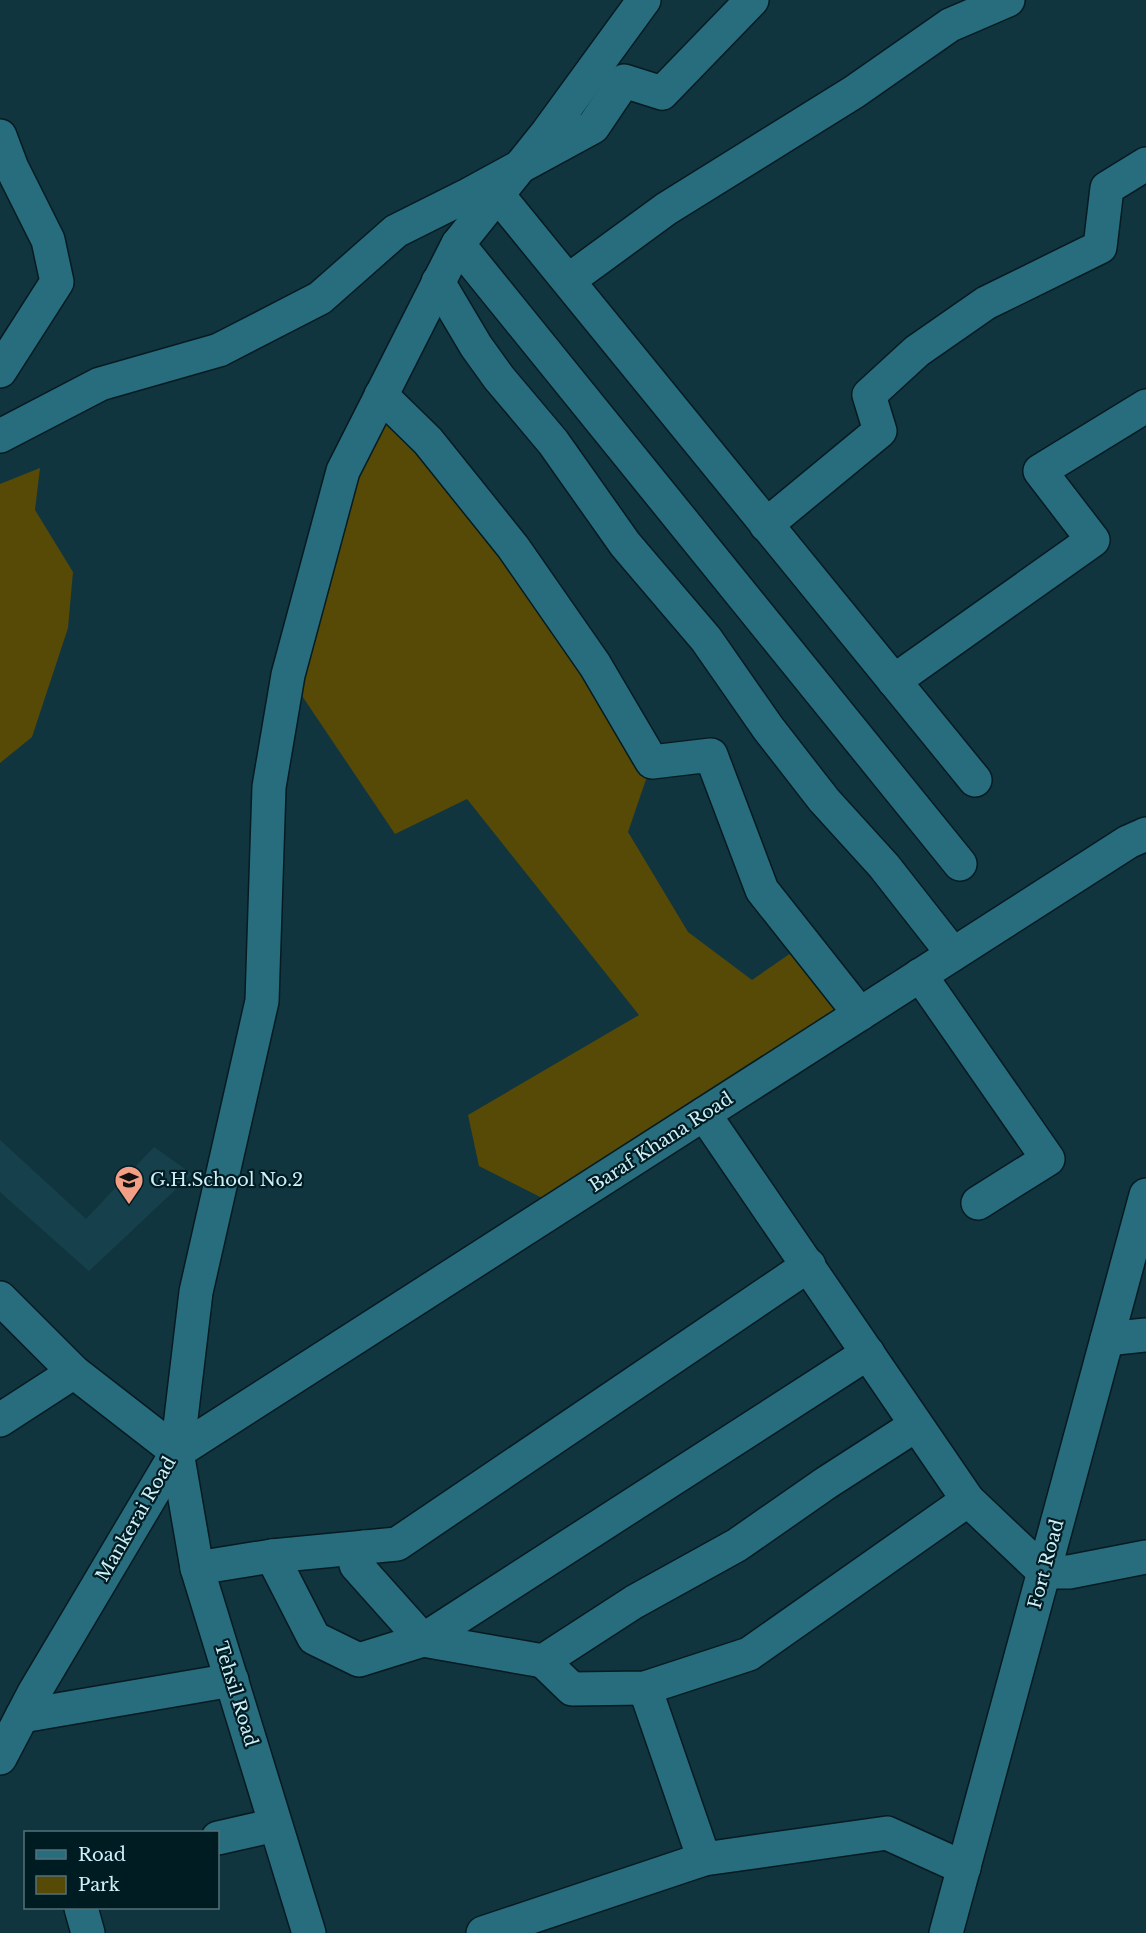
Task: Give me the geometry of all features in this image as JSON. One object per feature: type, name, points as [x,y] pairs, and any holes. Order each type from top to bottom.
[{"type":"street","points":[[612,44],[634,0]]},
{"type":"street","points":[[177,1452],[196,1292],[262,1001],[269,787],[288,675],[343,471],[458,244],[547,133],[644,0]]},
{"type":"street","points":[[0,436],[100,384],[219,350],[320,298],[396,231],[468,195],[592,127],[624,81],[662,93],[752,0]]},
{"type":"street","points":[[569,280],[666,209],[854,92],[950,25],[1008,0]]},
{"type":"street","points":[[0,136],[10,192],[48,240],[57,282],[0,371]]},
{"type":"street","points":[[766,525],[880,431],[869,395],[917,351],[986,303],[1100,248],[1107,188],[1146,164]]},
{"type":"street","points":[[497,194],[975,780]]},
{"type":"street","points":[[458,244],[960,864]]},
{"type":"street","points":[[438,282],[476,346],[499,378],[554,442],[625,544],[706,639],[768,728],[824,800],[884,866],[953,954]]},
{"type":"street","points":[[381,395],[428,441],[513,547],[595,665],[652,762],[711,755],[762,890],[860,1014]]},
{"type":"street","points":[[894,681],[1094,540],[1040,471],[1146,406]]},
{"type":"street","name":"Baraf Khana Road","points":[[177,1452],[1128,842],[1146,834]]},
{"type":"street","points":[[920,975],[1048,1159],[978,1203]]},
{"type":"street","points":[[704,1114],[968,1500],[1044,1572],[1069,1572],[1146,1557]]},
{"type":"street","name":"Fort Road","points":[[946,1933],[1146,1195]]},
{"type":"street","points":[[197,1568],[272,1556],[397,1544],[809,1265]]},
{"type":"street","name":"Mankerai Road","points":[[0,1298],[74,1372],[177,1452],[22,1716],[0,1758]]},
{"type":"street","points":[[1107,1339],[1146,1335]]},
{"type":"street","points":[[272,1556],[314,1638],[359,1660],[423,1640],[868,1353]]},
{"type":"street","points":[[0,1420],[74,1372]]},
{"type":"street","points":[[543,1661],[634,1602],[737,1545],[826,1483],[916,1425]]},
{"type":"street","name":"Tehsil Road","points":[[177,1452],[197,1568],[309,1933]]},
{"type":"street","points":[[364,1547],[356,1565],[423,1640],[543,1661],[572,1689],[645,1688],[749,1654],[968,1500]]},
{"type":"street","points":[[22,1716],[232,1680]]},
{"type":"street","points":[[645,1688],[704,1859]]},
{"type":"street","points":[[219,1838],[276,1825]]},
{"type":"street","points":[[483,1933],[704,1859],[887,1833],[964,1868]]},
{"type":"street","points":[[81,1909],[88,1933]]},
{"type":"shaded area","name":"G.H.School No.2","points":[[0,1140],[86,1219],[154,1147],[192,1174],[89,1271],[0,1192]]},
{"type":"green space","points":[[381,395],[652,762],[628,832],[688,932],[752,980],[804,944],[860,1014],[560,1207],[479,1166],[468,1115],[639,1015],[467,799],[395,834],[288,675]]},
{"type":"green space","points":[[40,468],[35,510],[73,572],[68,628],[32,737],[0,763],[0,484]]},
{"type":"place","name":"G.H.School No.2","points":[[129,1206]]}]
